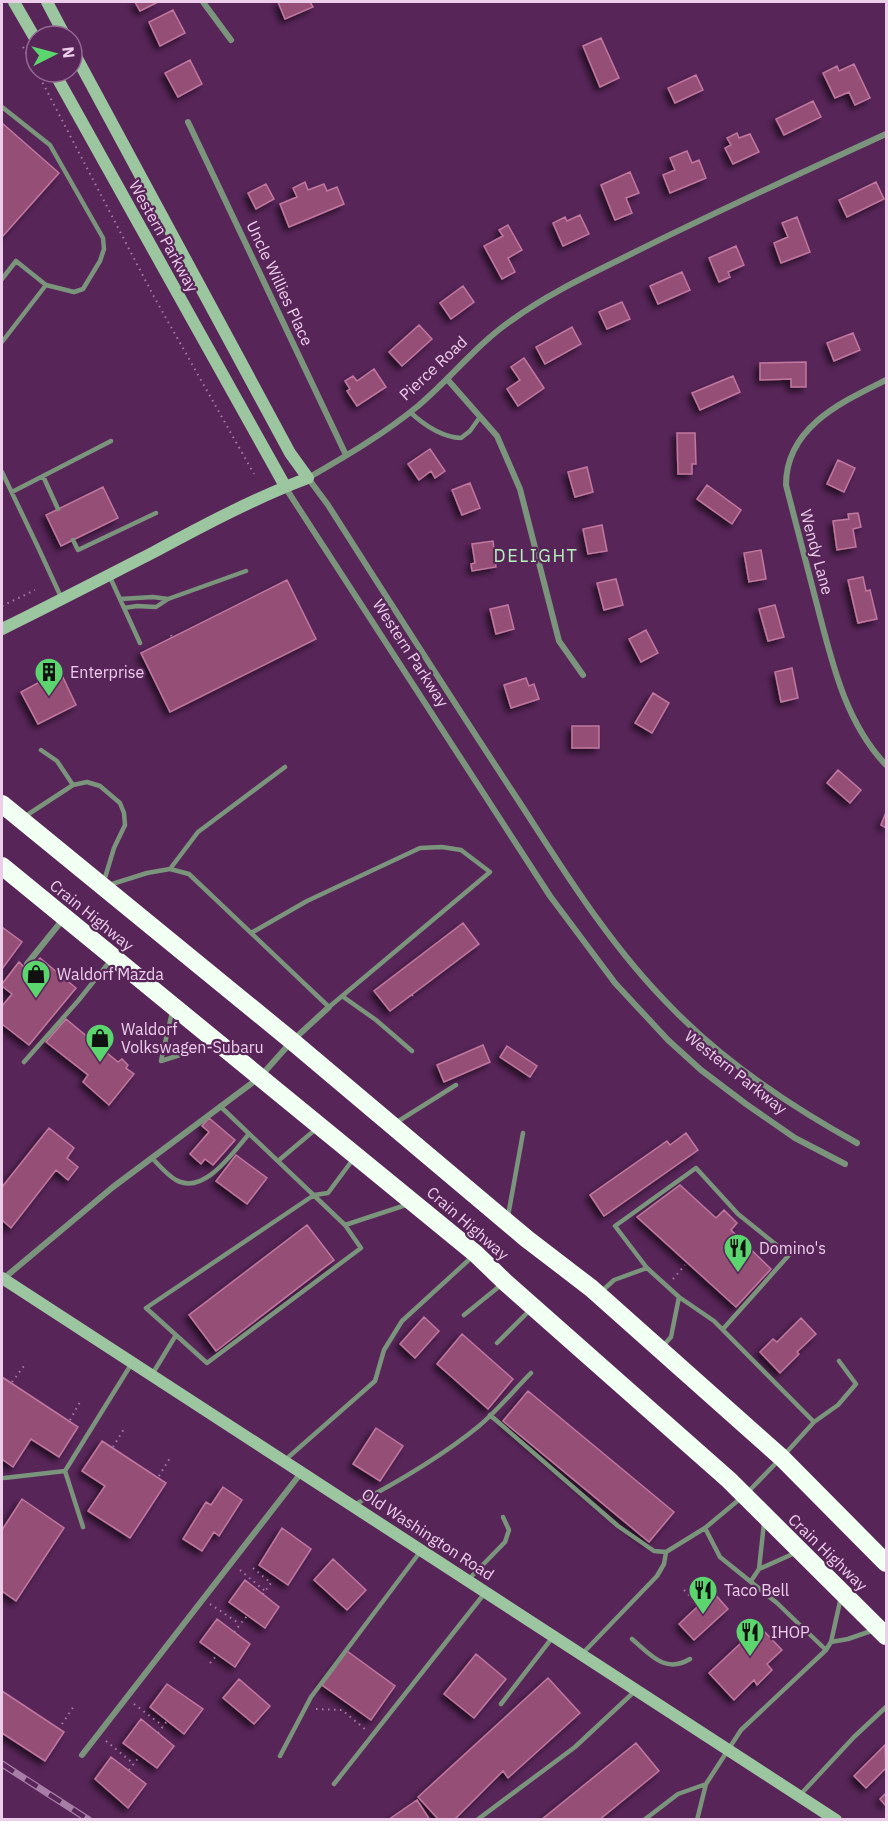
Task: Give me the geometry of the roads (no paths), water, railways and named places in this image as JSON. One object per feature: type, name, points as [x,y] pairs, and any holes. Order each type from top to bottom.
[{"type":"highway","name":"Crain Highway","points":[[2,804],[598,1295],[782,1458],[885,1560]]},
{"type":"highway","name":"Crain Highway","points":[[2,866],[476,1254],[744,1496],[882,1632]]},
{"type":"main road","points":[[14,2],[27,24]]},
{"type":"main road","points":[[46,2],[58,24]]},
{"type":"main road","name":"Western Parkway","points":[[84,71],[290,453],[308,478]]},
{"type":"main road","name":"Western Parkway","points":[[61,84],[285,486]]},
{"type":"main road","name":"Pierce Road","points":[[2,629],[214,520],[285,486],[308,478]]},
{"type":"main road","name":"Old Washington Road","points":[[2,1279],[836,1820]]},
{"type":"street","points":[[202,2],[231,40]]},
{"type":"street","name":"Uncle Willies Place","points":[[188,122],[346,455]]},
{"type":"street","name":"Pierce Road","points":[[308,478],[410,412],[512,320],[561,289],[886,134]]},
{"type":"street","points":[[447,379],[497,436],[520,489],[559,641],[583,675]]},
{"type":"street","name":"Wendy Lane","points":[[886,380],[856,395],[807,429],[792,453],[786,485],[836,675],[856,722],[873,752],[886,765]]},
{"type":"street","name":"Western Parkway","points":[[308,478],[328,505],[563,869],[611,939],[670,1007],[711,1046],[813,1119],[857,1143]]},
{"type":"street","name":"Western Parkway","points":[[285,486],[550,896],[615,984],[668,1040],[701,1070],[795,1138],[845,1164]]},
{"type":"street","points":[[27,964],[64,918]]},
{"type":"street","points":[[2,1279],[113,1187],[260,1077],[292,1041],[329,1007]]},
{"type":"street","points":[[82,1755],[302,1472]]},
{"type":"lane","points":[[2,107],[50,145],[104,238],[102,255],[83,289],[74,292],[46,285],[16,261],[2,279]]},
{"type":"lane","points":[[2,342],[46,285]]},
{"type":"lane","points":[[410,412],[424,425],[450,437],[461,438],[470,431],[480,417]]},
{"type":"lane","points":[[12,492],[111,441]]},
{"type":"lane","points":[[2,472],[62,599]]},
{"type":"lane","points":[[43,476],[58,509]]},
{"type":"lane","points":[[73,540],[78,550],[156,513]]},
{"type":"lane","points":[[124,608],[156,607],[168,599],[246,571]]},
{"type":"lane","points":[[109,575],[140,643]]},
{"type":"lane","points":[[120,599],[153,597],[168,599]]},
{"type":"lane","points":[[41,750],[57,761],[73,785]]},
{"type":"lane","points":[[170,869],[198,832],[285,767]]},
{"type":"lane","points":[[20,819],[73,785],[87,782],[100,786],[120,803],[125,825],[114,848],[103,887]]},
{"type":"lane","points":[[103,887],[147,873],[170,869],[189,874],[251,933],[329,1007],[490,872],[461,850],[442,847],[420,848],[307,902],[251,933]]},
{"type":"lane","points":[[24,1062],[113,958]]},
{"type":"lane","points":[[342,996],[376,1020],[412,1051]]},
{"type":"lane","points":[[173,1006],[161,1060],[218,1043]]},
{"type":"lane","points":[[392,1125],[456,1085]]},
{"type":"lane","points":[[220,1106],[314,1195],[345,1225],[361,1248],[207,1363],[146,1308],[314,1195],[328,1193],[356,1155]]},
{"type":"lane","points":[[278,1161],[320,1126]]},
{"type":"lane","points":[[507,1221],[523,1133]]},
{"type":"lane","points":[[152,1158],[177,1180],[194,1184],[208,1178],[249,1134]]},
{"type":"lane","points":[[723,1329],[789,1255],[738,1214],[696,1168],[615,1226],[647,1268],[679,1297],[723,1329],[814,1422]]},
{"type":"lane","points":[[345,1225],[414,1202]]},
{"type":"lane","points":[[284,1461],[375,1380],[384,1350],[402,1321],[476,1254]]},
{"type":"lane","points":[[598,1295],[614,1280],[647,1268]]},
{"type":"lane","points":[[464,1315],[505,1282]]},
{"type":"lane","points":[[660,1350],[671,1337],[679,1297]]},
{"type":"lane","points":[[497,1343],[533,1306]]},
{"type":"lane","points":[[151,1375],[176,1335]]},
{"type":"lane","points":[[490,1415],[618,1526],[654,1551],[666,1551],[705,1527],[744,1496],[814,1422],[838,1405],[856,1384],[838,1360]]},
{"type":"lane","points":[[83,1527],[65,1471],[132,1363]]},
{"type":"lane","points":[[353,1506],[387,1488],[446,1451],[481,1424],[531,1373]]},
{"type":"lane","points":[[4,1478],[65,1471]]},
{"type":"lane","points":[[751,1581],[759,1569],[765,1516]]},
{"type":"lane","points":[[468,1580],[505,1542],[509,1530],[503,1517]]},
{"type":"lane","points":[[705,1527],[720,1557],[777,1603],[826,1650]]},
{"type":"lane","points":[[280,1756],[311,1697],[422,1550]]},
{"type":"lane","points":[[582,1654],[657,1576],[664,1564],[666,1551]]},
{"type":"lane","points":[[759,1569],[800,1551]]},
{"type":"lane","points":[[334,1784],[486,1592]]},
{"type":"lane","points":[[697,1820],[706,1784],[741,1730],[826,1650],[831,1642],[842,1592]]},
{"type":"lane","points":[[831,1642],[882,1632]]},
{"type":"lane","points":[[501,1704],[554,1636]]},
{"type":"lane","points":[[632,1639],[665,1664],[679,1665],[690,1659]]},
{"type":"lane","points":[[477,1820],[575,1746],[637,1690]]},
{"type":"lane","points":[[800,1796],[854,1737],[886,1707]]},
{"type":"lane","points":[[644,1820],[678,1794],[706,1784]]},
{"type":"railway","points":[[2,1764],[89,1820]]},
{"type":"place","name":"Enterprise","points":[[49,698]]},
{"type":"place","name":"Waldorf Mazda","points":[[36,1000]]},
{"type":"place","name":"Waldorf Volkswagen-Subaru","points":[[100,1064]]},
{"type":"place","name":"Domino's","points":[[738,1274]]},
{"type":"place","name":"Taco Bell","points":[[703,1616]]},
{"type":"place","name":"IHOP","points":[[750,1658]]},
{"type":"district","name":"DELIGHT","points":[[536,555]]}]
